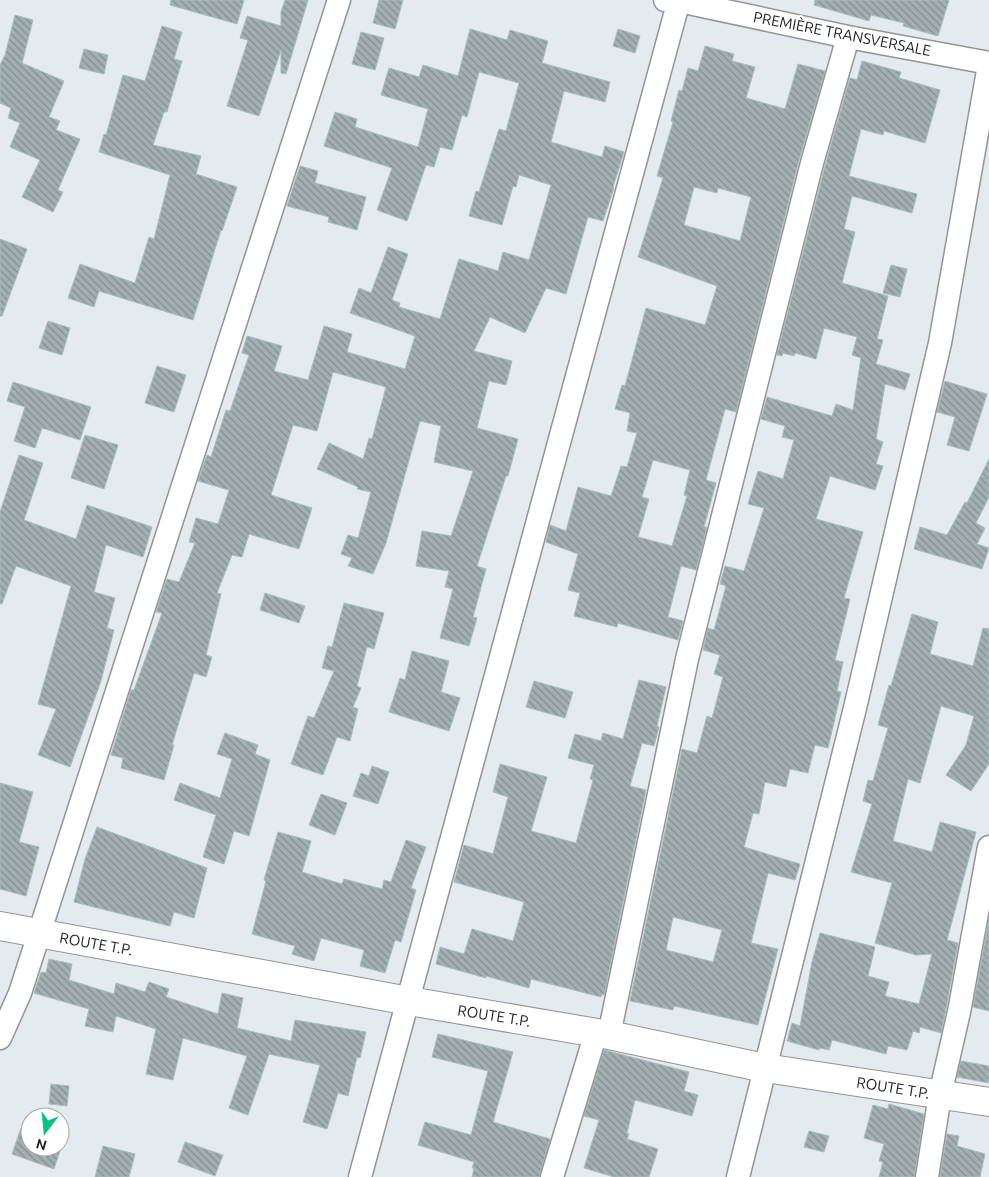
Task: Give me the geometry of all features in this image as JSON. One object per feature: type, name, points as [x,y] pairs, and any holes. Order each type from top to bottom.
[{"type":"street","points":[[0,1038],[20,993],[339,0]]},
{"type":"street","points":[[360,1177],[674,0]]},
{"type":"street","name":"PREMIÈRE TRANSVERSALE","points":[[674,0],[989,64]]},
{"type":"street","points":[[552,1177],[602,1034],[687,660],[812,163],[848,36]]},
{"type":"street","points":[[738,1177],[855,708],[940,343],[989,64]]},
{"type":"street","points":[[927,1177],[940,1095],[959,1012],[989,847]]},
{"type":"street","name":"ROUTE T.P.","points":[[0,926],[408,1001],[602,1034],[765,1068],[989,1102]]},
{"type":"building","points":[[171,0],[244,0],[237,24],[170,5]]},
{"type":"building","points":[[285,0],[308,0],[286,74],[281,73],[281,50],[259,116],[227,106],[248,40],[240,38],[247,16],[281,26],[281,12]]},
{"type":"building","points":[[379,0],[403,0],[395,29],[373,23]]},
{"type":"building","points":[[815,0],[949,0],[938,36],[903,26],[904,23],[871,15],[869,21],[814,5]]},
{"type":"building","points":[[15,15],[33,20],[22,63],[64,81],[49,117],[60,121],[56,130],[80,139],[58,190],[63,192],[53,212],[22,197],[40,160],[10,147],[20,123],[8,118],[11,108],[0,103],[0,65],[5,55]]},
{"type":"building","points":[[162,26],[182,32],[174,59],[182,61],[167,112],[164,112],[153,145],[201,156],[196,174],[237,187],[221,230],[193,320],[99,291],[94,307],[68,298],[80,264],[135,283],[149,237],[154,239],[170,175],[99,152],[104,134],[106,135],[123,75],[145,81]]},
{"type":"building","points":[[470,29],[507,40],[510,30],[548,41],[542,63],[610,82],[605,102],[564,91],[551,142],[602,157],[605,146],[624,152],[603,221],[588,217],[566,294],[546,288],[525,333],[490,317],[474,351],[512,361],[506,385],[489,381],[477,428],[518,439],[508,476],[506,476],[477,566],[486,569],[473,617],[477,618],[469,646],[440,638],[453,589],[445,587],[449,571],[416,566],[422,531],[451,536],[473,471],[434,462],[441,426],[420,421],[386,543],[373,574],[348,566],[352,558],[341,554],[348,535],[358,538],[371,492],[357,489],[358,487],[317,469],[329,443],[363,459],[369,438],[372,439],[386,387],[333,372],[317,431],[293,425],[271,495],[312,508],[299,549],[249,534],[242,557],[232,555],[217,593],[221,594],[206,655],[212,657],[206,677],[194,673],[172,745],[174,745],[164,780],[121,768],[123,758],[111,755],[131,690],[134,690],[162,613],[156,612],[167,579],[179,582],[195,543],[189,542],[196,518],[218,524],[229,490],[198,481],[207,455],[211,457],[226,410],[230,411],[249,355],[242,353],[247,336],[282,346],[274,371],[308,380],[324,326],[352,334],[347,352],[405,369],[415,336],[350,313],[359,288],[371,293],[388,247],[408,254],[392,300],[400,303],[399,307],[440,319],[459,259],[498,271],[503,252],[529,260],[551,185],[519,175],[516,187],[513,186],[502,225],[469,216],[476,191],[479,192],[499,129],[506,131],[519,83],[479,72],[467,117],[462,115],[452,150],[440,147],[434,167],[426,165],[407,221],[377,210],[392,168],[324,146],[335,112],[357,119],[355,127],[418,147],[428,109],[381,95],[389,68],[419,77],[423,65],[458,76]]},
{"type":"building","points":[[618,29],[640,36],[635,53],[613,46]]},
{"type":"building","points":[[361,32],[384,38],[375,70],[352,64]]},
{"type":"building","points":[[705,46],[734,54],[732,61],[755,67],[746,98],[785,109],[798,64],[825,71],[799,160],[736,412],[725,409],[706,480],[716,483],[704,527],[707,527],[696,570],[681,566],[668,617],[683,621],[678,640],[618,623],[617,627],[574,616],[580,593],[568,590],[578,554],[546,542],[550,525],[566,531],[578,487],[611,496],[621,466],[627,467],[637,433],[627,431],[630,413],[615,409],[622,385],[625,386],[646,308],[705,325],[717,286],[638,257],[663,178],[657,176],[673,122],[671,121],[679,90],[682,91],[688,68],[698,71]],"holes":[[[694,187],[717,193],[718,188],[751,197],[740,241],[684,225]],[[653,460],[690,470],[684,495],[687,496],[672,546],[638,537],[649,499],[642,497]]]},
{"type":"building","points":[[84,49],[108,55],[104,74],[79,68]]},
{"type":"building","points":[[862,61],[901,72],[899,78],[940,90],[925,143],[884,131],[883,135],[861,129],[849,176],[917,194],[912,213],[852,196],[844,229],[855,232],[842,283],[888,296],[877,339],[883,340],[876,364],[910,374],[905,390],[885,384],[876,439],[883,442],[876,464],[883,466],[875,490],[830,476],[816,519],[863,532],[844,598],[850,599],[835,660],[843,662],[837,691],[841,692],[828,748],[815,745],[808,773],[790,769],[786,787],[765,782],[759,814],[753,813],[744,847],[800,864],[795,880],[768,873],[751,943],[778,949],[758,1025],[674,1006],[673,1010],[630,1001],[682,749],[697,753],[707,716],[712,718],[723,677],[714,674],[720,655],[703,650],[708,628],[714,630],[726,586],[720,584],[725,566],[744,571],[764,508],[748,504],[758,471],[783,479],[794,440],[782,437],[785,426],[761,419],[767,397],[832,416],[836,404],[853,410],[861,358],[852,355],[857,337],[824,328],[816,359],[795,353],[794,356],[783,353],[782,356],[777,355],[825,166],[850,78],[857,80]],"holes":[[[673,917],[722,930],[713,962],[666,950]]]},
{"type":"building","points":[[300,166],[318,171],[315,183],[366,197],[357,230],[328,222],[329,217],[287,206]]},
{"type":"building","points":[[0,239],[27,249],[2,316],[0,316]]},
{"type":"building","points":[[891,265],[907,269],[900,297],[883,293]]},
{"type":"building","points":[[48,321],[70,328],[62,355],[39,348]]},
{"type":"building","points":[[157,366],[186,375],[174,412],[145,403]]},
{"type":"building","points":[[945,381],[987,394],[969,451],[947,445],[955,417],[937,412]]},
{"type":"building","points":[[13,382],[91,407],[80,440],[42,428],[35,448],[14,441],[25,407],[7,401]]},
{"type":"building","points":[[85,435],[118,445],[104,489],[71,478]]},
{"type":"building","points":[[19,455],[43,463],[24,520],[76,539],[87,505],[152,527],[143,557],[106,545],[94,592],[115,598],[107,628],[114,630],[101,681],[70,767],[38,755],[56,709],[38,704],[71,586],[16,566],[2,604],[0,604],[0,512]]},
{"type":"building","points":[[989,459],[989,497],[976,523],[985,528],[977,544],[989,548],[982,569],[914,549],[920,527],[947,535],[965,502],[967,503]]},
{"type":"building","points":[[265,593],[305,606],[299,623],[260,610]]},
{"type":"building","points":[[344,603],[384,613],[374,649],[367,647],[357,686],[361,688],[353,707],[358,709],[350,741],[337,737],[323,775],[291,764],[308,716],[314,718],[334,671],[322,668],[328,646],[332,647]]},
{"type":"building","points":[[912,614],[938,622],[930,654],[973,666],[983,628],[989,629],[989,764],[971,791],[946,775],[966,745],[974,716],[941,706],[920,783],[908,779],[893,841],[932,852],[940,822],[976,832],[947,940],[958,943],[941,1033],[920,1027],[919,1033],[913,1031],[907,1050],[888,1046],[886,1054],[832,1040],[829,1050],[820,1048],[819,1050],[787,1041],[792,1023],[800,1026],[812,962],[820,933],[875,947],[868,976],[889,982],[885,996],[919,1004],[932,954],[916,955],[875,943],[892,883],[851,872],[872,804],[863,801],[868,780],[873,781],[888,728],[878,725]]},
{"type":"building","points":[[412,651],[449,661],[441,692],[460,698],[449,731],[389,712],[400,678],[405,680]]},
{"type":"building","points":[[639,680],[666,687],[654,746],[642,743],[630,786],[646,790],[604,995],[602,994],[601,997],[531,979],[529,988],[436,964],[440,947],[464,954],[472,929],[513,941],[524,902],[454,882],[464,845],[493,854],[508,797],[493,792],[500,764],[547,777],[531,831],[576,843],[593,780],[590,779],[594,765],[568,758],[575,734],[601,741],[603,733],[623,739]]},
{"type":"building","points":[[534,681],[573,692],[565,718],[526,707]]},
{"type":"building","points":[[225,733],[258,745],[255,754],[270,760],[249,836],[234,831],[224,864],[203,857],[216,815],[174,800],[180,783],[220,798],[232,759],[217,754]]},
{"type":"building","points":[[372,766],[389,772],[378,804],[353,796],[361,773],[369,776]]},
{"type":"building","points":[[0,783],[33,792],[19,842],[39,847],[26,896],[0,889]]},
{"type":"building","points":[[321,794],[347,803],[335,835],[309,825]]},
{"type":"building","points":[[97,827],[207,868],[194,918],[174,912],[170,926],[74,902],[85,859]]},
{"type":"building","points":[[278,832],[311,841],[302,872],[342,884],[344,879],[382,889],[384,880],[391,882],[406,840],[426,847],[411,888],[416,890],[401,942],[395,940],[385,973],[360,966],[364,950],[321,938],[314,961],[292,954],[295,946],[252,934],[266,881],[264,880]]},
{"type":"building","points":[[989,920],[989,1011],[973,1007]]},
{"type":"building","points":[[49,959],[72,964],[69,980],[114,994],[116,983],[145,992],[149,982],[169,989],[166,997],[218,1014],[222,993],[243,998],[237,1028],[291,1041],[295,1020],[366,1032],[360,1058],[357,1057],[348,1096],[338,1093],[327,1129],[303,1122],[320,1065],[269,1054],[248,1115],[229,1108],[247,1056],[183,1038],[173,1080],[146,1074],[156,1029],[116,1016],[113,1032],[85,1026],[89,1009],[34,993],[41,972],[46,973]]},
{"type":"building","points":[[438,1034],[513,1052],[493,1122],[550,1139],[539,1177],[472,1177],[474,1162],[418,1145],[425,1122],[471,1135],[488,1071],[432,1057]]},
{"type":"building","points":[[604,1050],[689,1072],[684,1091],[698,1095],[692,1116],[635,1100],[627,1139],[658,1149],[649,1177],[614,1177],[584,1168],[599,1120],[584,1116]]},
{"type":"building","points":[[961,1061],[989,1066],[989,1083],[957,1077]]},
{"type":"building","points":[[51,1084],[69,1086],[67,1106],[49,1104]]},
{"type":"building","points":[[889,1104],[924,1114],[914,1177],[879,1177],[883,1162],[879,1161],[884,1144],[864,1138],[873,1105],[888,1109]]},
{"type":"building","points":[[20,1131],[20,1157],[12,1154]]},
{"type":"building","points":[[809,1131],[829,1136],[824,1152],[804,1147]]},
{"type":"building","points":[[947,1134],[959,1136],[957,1146],[985,1154],[980,1177],[940,1177]]},
{"type":"building","points":[[185,1142],[223,1155],[215,1176],[178,1162]]},
{"type":"building","points":[[103,1146],[135,1154],[129,1177],[95,1177]]},
{"type":"building","points":[[20,1157],[58,1157],[54,1169]]}]
